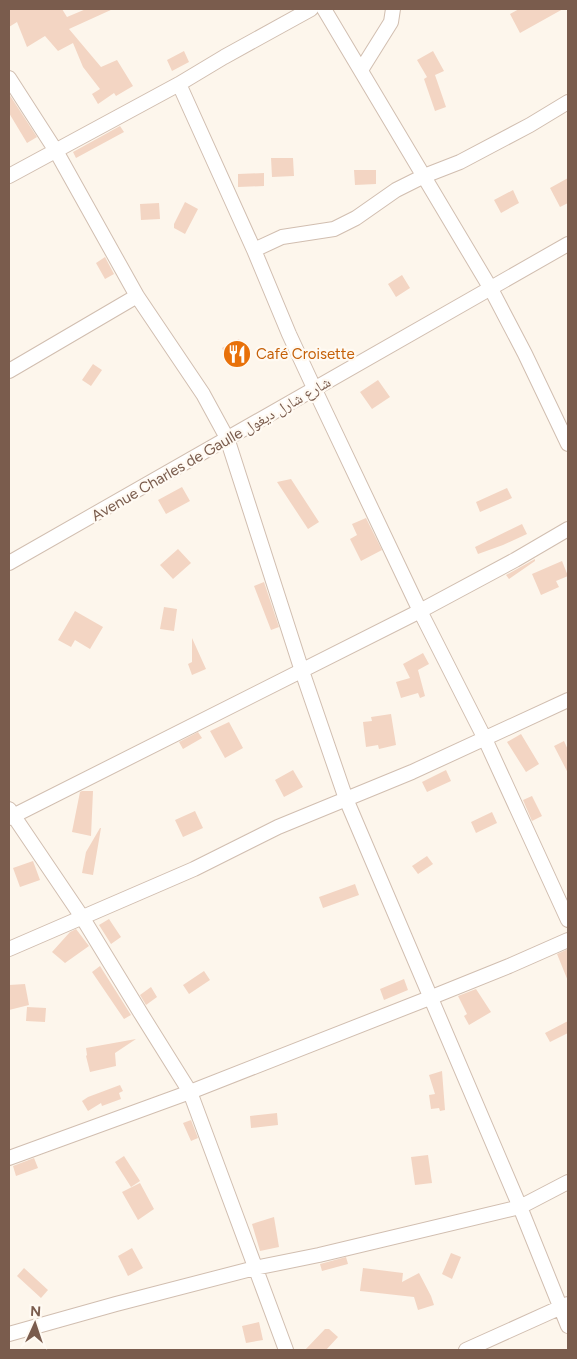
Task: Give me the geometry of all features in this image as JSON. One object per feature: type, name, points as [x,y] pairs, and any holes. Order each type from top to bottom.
[{"type":"street","points":[[9,176],[179,84],[224,56],[311,9]]},
{"type":"street","points":[[324,9],[492,289],[568,444]]},
{"type":"street","points":[[361,70],[391,22],[393,9]]},
{"type":"street","points":[[9,78],[56,151],[137,296],[203,394],[227,438],[302,671],[346,799],[520,1207],[564,1305],[568,1326]]},
{"type":"street","points":[[179,84],[315,390],[420,611],[485,739],[568,920]]},
{"type":"street","points":[[254,250],[282,237],[334,229],[356,218],[396,190],[424,176],[460,162],[568,102]]},
{"type":"street","name":"Avenue Charles de Gaulle شارع شارل ديغول","points":[[9,563],[568,244]]},
{"type":"street","points":[[9,371],[137,296]]},
{"type":"street","points":[[286,1350],[190,1092],[82,917],[10,814],[420,611],[568,529]]},
{"type":"street","points":[[9,949],[194,868],[278,828],[485,739],[568,700]]},
{"type":"street","points":[[9,1158],[190,1092],[432,997],[568,940]]},
{"type":"street","points":[[9,1334],[255,1268],[320,1255],[520,1207],[568,1182]]},
{"type":"street","points":[[466,1350],[564,1305]]},
{"type":"building","points":[[9,9],[62,9],[67,17],[86,9],[113,9],[69,29],[101,67],[117,60],[133,86],[116,96],[114,93],[98,104],[92,94],[100,89],[83,67],[73,43],[58,51],[45,36],[27,47],[17,22],[9,27]]},
{"type":"building","points":[[519,9],[563,9],[520,33],[510,14]]},
{"type":"building","points":[[184,51],[189,62],[172,71],[167,60]]},
{"type":"building","points":[[433,51],[444,71],[435,75],[446,107],[435,111],[424,79],[427,77],[417,60]]},
{"type":"building","points":[[9,94],[37,137],[27,143],[9,113]]},
{"type":"building","points":[[120,126],[124,132],[76,158],[73,152]]},
{"type":"building","points":[[271,158],[293,158],[294,176],[272,177]]},
{"type":"building","points":[[354,170],[376,170],[376,184],[355,185]]},
{"type":"building","points":[[264,173],[264,186],[238,187],[238,174]]},
{"type":"building","points":[[568,178],[568,203],[560,207],[550,188]]},
{"type":"building","points":[[513,190],[519,203],[501,213],[494,200]]},
{"type":"building","points":[[185,202],[198,209],[185,234],[174,228],[174,224]]},
{"type":"building","points":[[159,203],[160,219],[141,220],[140,204]]},
{"type":"building","points":[[105,257],[114,274],[105,279],[96,263]]},
{"type":"building","points":[[402,275],[410,288],[396,297],[388,284]]},
{"type":"building","points":[[239,339],[249,359],[232,368],[222,348]]},
{"type":"building","points":[[93,364],[102,370],[91,386],[82,380]]},
{"type":"building","points":[[378,380],[390,397],[372,409],[360,392]]},
{"type":"building","points":[[291,479],[319,522],[308,529],[277,482]]},
{"type":"building","points":[[182,487],[190,501],[166,514],[158,500]]},
{"type":"building","points":[[507,488],[512,498],[480,512],[476,502]]},
{"type":"building","points":[[366,518],[382,550],[361,561],[350,539],[357,535],[352,524]]},
{"type":"building","points":[[522,524],[527,534],[478,554],[475,547]]},
{"type":"building","points":[[178,549],[191,563],[173,579],[160,565]]},
{"type":"building","points":[[535,559],[535,561],[509,579],[506,575]]},
{"type":"building","points":[[562,561],[568,576],[556,581],[559,587],[541,595],[532,574]]},
{"type":"building","points":[[264,582],[279,627],[271,630],[254,586]]},
{"type":"building","points":[[164,607],[177,609],[174,631],[160,629]]},
{"type":"building","points":[[75,611],[103,627],[90,649],[75,640],[71,647],[58,640]]},
{"type":"building","points":[[192,638],[206,669],[192,675],[188,664],[192,662]]},
{"type":"building","points":[[423,653],[429,664],[418,670],[425,696],[420,698],[418,693],[401,698],[396,682],[410,678],[403,664]]},
{"type":"building","points":[[391,714],[396,745],[379,749],[378,745],[366,747],[363,722],[372,721],[371,717]]},
{"type":"building","points":[[229,722],[243,748],[225,758],[210,731]]},
{"type":"building","points":[[198,732],[202,738],[183,749],[179,742]]},
{"type":"building","points":[[521,734],[539,764],[526,772],[507,742]]},
{"type":"building","points":[[564,741],[568,750],[568,773],[554,746]]},
{"type":"building","points":[[293,770],[303,787],[284,797],[275,780]]},
{"type":"building","points":[[446,770],[451,781],[427,792],[422,782]]},
{"type":"building","points":[[93,791],[91,836],[72,832],[80,792]]},
{"type":"building","points":[[532,796],[542,816],[532,821],[523,800]]},
{"type":"building","points":[[195,811],[203,828],[183,837],[175,820]]},
{"type":"building","points":[[492,812],[497,823],[476,833],[471,822]]},
{"type":"building","points":[[100,828],[93,875],[82,873],[86,852]]},
{"type":"building","points":[[427,856],[433,864],[418,874],[412,866]]},
{"type":"building","points":[[33,861],[40,880],[20,887],[13,868]]},
{"type":"building","points":[[355,884],[359,895],[323,908],[319,897]]},
{"type":"building","points":[[109,919],[121,937],[111,944],[99,925]]},
{"type":"building","points":[[76,929],[89,946],[65,963],[52,952],[70,932]]},
{"type":"building","points":[[568,949],[568,981],[557,954]]},
{"type":"building","points":[[100,966],[131,1015],[124,1019],[92,972]]},
{"type":"building","points":[[204,971],[210,980],[189,994],[183,985]]},
{"type":"building","points":[[404,979],[408,990],[384,1000],[380,989]]},
{"type":"building","points":[[25,984],[29,1005],[9,1010],[9,985]]},
{"type":"building","points":[[151,987],[157,997],[146,1005],[140,995]]},
{"type":"building","points":[[476,989],[491,1012],[469,1025],[464,1016],[467,1014],[458,996]]},
{"type":"building","points":[[27,1007],[46,1008],[45,1022],[26,1021]]},
{"type":"building","points":[[568,1021],[568,1033],[550,1042],[545,1033]]},
{"type":"building","points":[[136,1039],[115,1053],[116,1066],[90,1072],[86,1048]]},
{"type":"building","points":[[442,1071],[445,1110],[440,1111],[439,1108],[431,1109],[429,1095],[435,1094],[429,1075]]},
{"type":"building","points":[[120,1085],[123,1091],[119,1093],[121,1099],[102,1106],[101,1103],[88,1111],[82,1101],[88,1097]]},
{"type":"building","points":[[277,1113],[278,1125],[251,1128],[250,1116]]},
{"type":"building","points":[[191,1120],[198,1138],[191,1141],[183,1123]]},
{"type":"building","points":[[428,1155],[432,1183],[415,1185],[411,1157]]},
{"type":"building","points":[[124,1156],[140,1181],[131,1187],[115,1162]]},
{"type":"building","points":[[34,1158],[38,1168],[16,1176],[13,1166]]},
{"type":"building","points":[[140,1183],[154,1209],[138,1220],[122,1192]]},
{"type":"building","points":[[274,1217],[279,1247],[260,1251],[252,1224]]},
{"type":"building","points":[[132,1248],[143,1268],[128,1276],[118,1256]]},
{"type":"building","points":[[451,1253],[461,1257],[452,1279],[442,1274]]},
{"type":"building","points":[[346,1257],[348,1264],[322,1271],[320,1264]]},
{"type":"building","points":[[24,1268],[48,1290],[41,1298],[17,1276]]},
{"type":"building","points":[[363,1268],[403,1273],[402,1282],[419,1273],[434,1305],[418,1310],[414,1297],[360,1291]]},
{"type":"building","points":[[259,1322],[263,1340],[246,1343],[242,1326]]},
{"type":"building","points":[[325,1329],[329,1329],[338,1337],[326,1350],[305,1350]]},
{"type":"place","name":"Café Croisette","points":[[237,354]]}]
